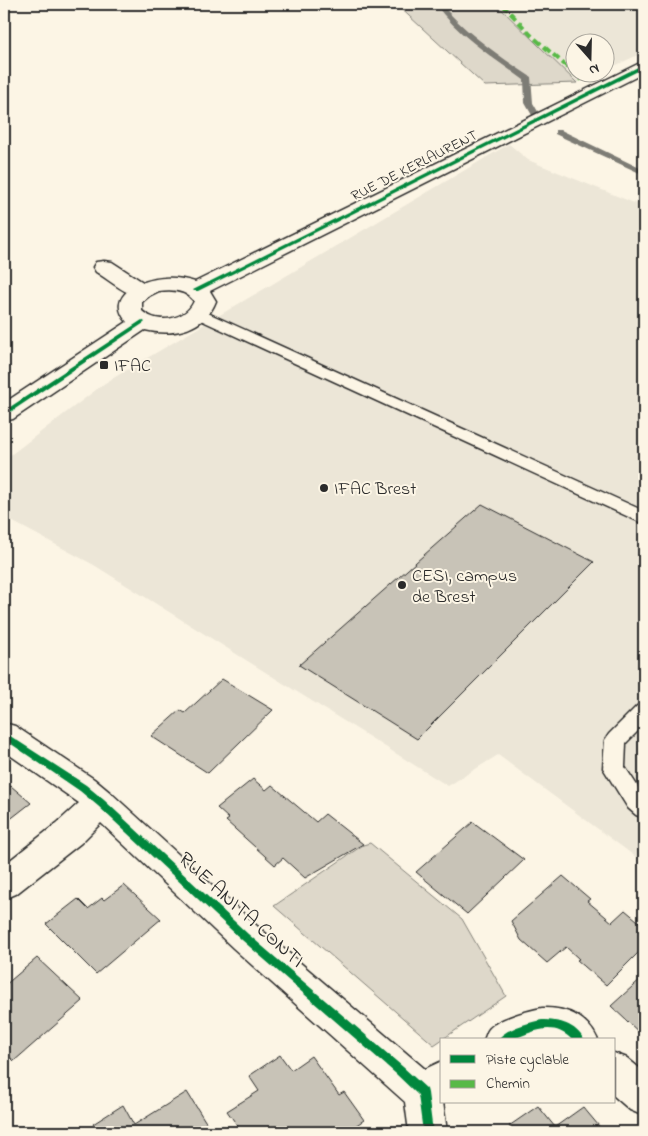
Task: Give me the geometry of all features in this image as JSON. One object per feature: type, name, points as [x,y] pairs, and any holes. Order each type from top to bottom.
[{"type":"street","name":"RUE DE KERLAURENT","points":[[196,290],[644,66]]},
{"type":"street","points":[[104,267],[141,291]]},
{"type":"street","points":[[176,284],[196,290],[205,301],[204,308],[191,320],[166,326],[142,322],[134,317],[130,310],[129,303],[133,296],[157,285],[176,284]]},
{"type":"street","points":[[4,414],[142,322]]},
{"type":"street","name":"RUE ANITA CONTI","points":[[4,735],[83,788],[101,803],[238,930],[399,1070],[428,1113]]},
{"type":"street","points":[[4,884],[69,833],[101,803]]},
{"type":"street","points":[[506,1038],[522,1028],[544,1025],[567,1030],[577,1038]]},
{"type":"street","points":[[616,1073],[644,1097]]},
{"type":"lane","points":[[199,314],[644,518]]},
{"type":"lane","points":[[644,712],[616,740],[614,768],[636,802],[644,808]]},
{"type":"shaded area","points":[[396,4],[496,4],[566,72],[566,82],[577,83],[485,86]]},
{"type":"shaded area","points":[[496,4],[644,4],[644,52],[616,65],[616,32],[566,32],[566,72]]},
{"type":"shaded area","name":"IFAC Brest","points":[[509,144],[528,160],[644,207],[644,863],[498,755],[448,786],[94,565],[4,517],[4,460],[105,383]]},
{"type":"shaded area","points":[[370,843],[462,919],[506,996],[444,1038],[440,1038],[440,1041],[434,1045],[274,906],[363,845]]},
{"type":"building","points":[[482,504],[594,562],[417,739],[299,665]]},
{"type":"building","points":[[222,679],[273,710],[208,773],[151,736],[180,710],[185,713]]},
{"type":"building","points":[[253,779],[266,790],[272,785],[316,822],[325,814],[363,844],[305,878],[283,858],[275,865],[226,821],[229,819],[217,808]]},
{"type":"building","points":[[4,784],[8,788],[11,786],[31,803],[4,824]]},
{"type":"building","points":[[473,822],[524,860],[467,914],[416,872]]},
{"type":"building","points":[[563,876],[590,899],[587,901],[612,922],[625,910],[644,926],[644,947],[606,985],[577,960],[579,959],[566,947],[547,963],[521,940],[511,921]]},
{"type":"building","points":[[124,885],[161,919],[96,974],[46,924],[78,899],[88,909]]},
{"type":"building","points":[[37,958],[83,1001],[14,1061],[4,1051],[4,986]]},
{"type":"building","points":[[644,976],[644,1037],[611,1006]]},
{"type":"building","points":[[280,1055],[291,1070],[311,1056],[339,1095],[344,1092],[364,1120],[346,1132],[242,1132],[227,1111],[259,1091],[249,1076]]},
{"type":"building","points":[[187,1092],[212,1132],[98,1132],[93,1124],[123,1105],[134,1125]]},
{"type":"building","points":[[538,1106],[555,1127],[583,1107],[604,1132],[514,1132],[509,1126]]},
{"type":"waterway","points":[[438,4],[454,23],[481,46],[528,79],[529,103],[536,115]]},
{"type":"waterway","points":[[558,132],[644,173]]},
{"type":"marked path","points":[[502,4],[531,35],[566,66]]},
{"type":"cycle path","points":[[196,290],[644,66]]},
{"type":"cycle path","points":[[4,414],[142,322]]},
{"type":"cycle path","points":[[4,735],[83,788],[101,803],[245,937],[399,1070],[423,1093],[428,1132]]},
{"type":"cycle path","points":[[507,1038],[534,1026],[542,1025],[559,1026],[567,1029],[577,1038]]},
{"type":"place","name":"IFAC","points":[[104,365]]},
{"type":"place","name":"IFAC Brest","points":[[324,488]]},
{"type":"place","name":"CESI, campus de Brest","points":[[402,585]]}]
